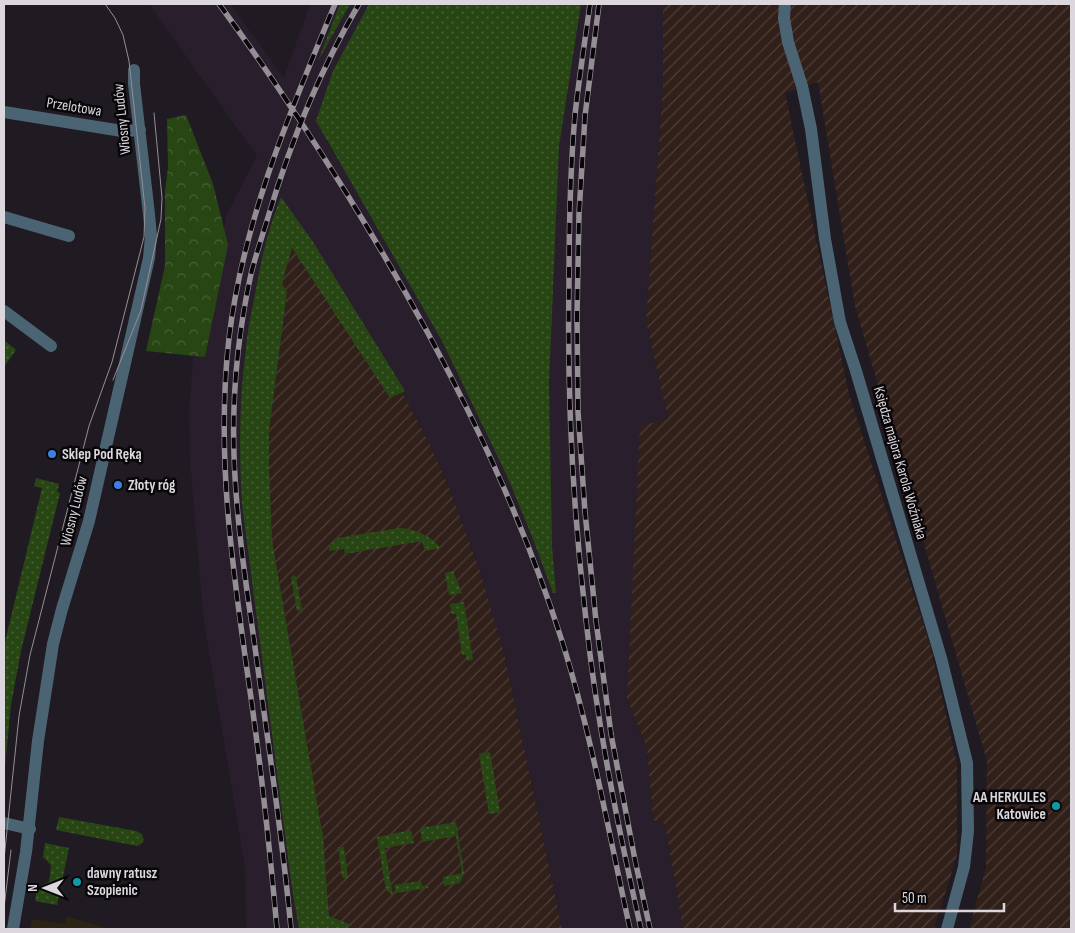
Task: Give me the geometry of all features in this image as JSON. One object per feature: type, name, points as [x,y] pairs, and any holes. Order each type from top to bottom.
[{"type":"street","name":"Księdza majora Karola Woźniaka","points":[[785,4],[784,18],[788,42],[802,86],[812,129],[825,239],[840,322],[941,658],[967,763],[968,831],[964,867],[947,929]]},
{"type":"street","name":"Wiosny Ludów","points":[[13,929],[30,829],[38,741],[53,644],[87,530],[149,258],[151,236],[134,70]]},
{"type":"street","name":"Przelotowa","points":[[4,112],[122,132],[140,130]]},
{"type":"street","points":[[4,217],[69,236]]},
{"type":"street","points":[[4,311],[51,346]]},
{"type":"street","points":[[4,822],[30,829]]},
{"type":"shaded area","points":[[149,4],[230,4],[284,78],[310,4],[399,4],[381,29],[326,141],[415,283],[555,4],[663,4],[663,87],[646,321],[668,420],[627,699],[647,748],[653,820],[665,824],[683,929],[562,929],[504,653],[480,571],[452,495],[431,447],[402,392],[390,398],[292,248],[269,431],[272,541],[323,837],[348,929],[246,929],[245,868],[203,615],[190,461],[189,409],[193,359],[227,214],[257,156]]},
{"type":"shaded area","points":[[663,4],[1071,4],[1071,929],[969,929],[986,868],[987,761],[855,306],[818,82],[785,93],[849,394],[931,648],[957,764],[957,855],[934,929],[683,929],[665,824],[653,820],[647,748],[627,699],[640,426],[668,419],[646,321],[663,87]]},
{"type":"shaded area","points":[[292,248],[390,397],[402,392],[431,447],[452,495],[480,571],[504,653],[562,929],[348,929],[349,924],[329,916],[323,837],[272,540],[269,431],[287,292],[282,283]]},
{"type":"shaded area","points":[[66,916],[115,929],[30,929],[32,919],[65,924]]},
{"type":"green space","points":[[340,4],[350,4],[318,61]]},
{"type":"green space","points":[[369,4],[581,4],[559,146],[549,383],[552,547],[556,593],[553,593],[508,478],[442,341],[316,121],[333,71]]},
{"type":"green space","points":[[186,115],[213,184],[228,245],[205,357],[146,351],[165,266],[165,190],[168,168],[167,119]]},
{"type":"green space","points":[[281,197],[313,242],[405,391],[390,398],[292,248],[282,283],[287,292],[269,431],[272,540],[323,837],[329,916],[349,924],[348,929],[299,929],[242,504],[240,427],[247,336],[264,248]]},
{"type":"green space","points":[[4,340],[16,350],[4,367]]},
{"type":"green space","points":[[36,478],[59,484],[57,492],[60,493],[21,651],[11,705],[4,777],[4,646],[42,488],[34,486]]},
{"type":"green space","points":[[399,528],[422,534],[441,548],[425,551],[422,541],[345,554],[344,549],[329,551],[329,545],[338,538]]},
{"type":"green space","points":[[453,571],[462,593],[449,595],[445,573]]},
{"type":"green space","points":[[294,575],[296,577],[302,610],[297,611],[291,577]]},
{"type":"green space","points":[[464,602],[473,660],[467,661],[466,655],[462,655],[456,614],[452,614],[450,604]]},
{"type":"green space","points":[[490,752],[500,812],[489,814],[479,754]]},
{"type":"green space","points":[[59,817],[136,831],[142,834],[144,840],[137,846],[56,830]]},
{"type":"green space","points":[[456,822],[464,873],[460,883],[444,886],[443,877],[462,873],[456,836],[422,842],[420,828]]},
{"type":"green space","points":[[411,830],[414,843],[385,848],[393,896],[386,890],[377,837]]},
{"type":"green space","points":[[45,843],[69,848],[57,905],[35,901],[37,888],[49,882],[51,865],[43,857]]},
{"type":"green space","points":[[338,847],[344,847],[348,877],[346,879],[342,877]]},
{"type":"green space","points":[[421,881],[422,886],[428,885],[428,888],[396,893],[394,885]]},
{"type":"tram line","points":[[4,859],[19,716],[30,655],[89,426],[112,362],[144,237],[145,208],[129,61],[123,35],[115,18],[105,4]]},
{"type":"tram line","points":[[113,380],[141,310],[161,219],[162,198],[154,113]]},
{"type":"tram line","points":[[4,908],[11,850]]},
{"type":"railway","points":[[219,4],[299,120],[378,245],[440,355],[495,468],[543,584],[563,644],[583,714],[600,786],[630,929]]},
{"type":"railway","points":[[277,929],[269,842],[228,518],[225,473],[225,383],[229,338],[236,294],[257,209],[285,126],[335,4]]},
{"type":"railway","points":[[291,929],[279,820],[239,524],[234,455],[235,387],[239,341],[251,274],[278,187],[297,133],[319,80],[359,4]]},
{"type":"railway","points":[[590,4],[575,115],[571,178],[569,368],[574,494],[581,578],[602,737],[616,814],[641,929]]},
{"type":"railway","points":[[599,4],[585,116],[579,214],[578,412],[585,512],[596,621],[611,734],[650,929]]},
{"type":"place","name":"Sklep Pod Ręką","points":[[52,454]]},
{"type":"place","name":"Złoty róg","points":[[118,485]]},
{"type":"place","name":"AA HERKULES Katowice","points":[[1056,806]]},
{"type":"place","name":"dawny ratusz Szopienic","points":[[77,882]]}]
